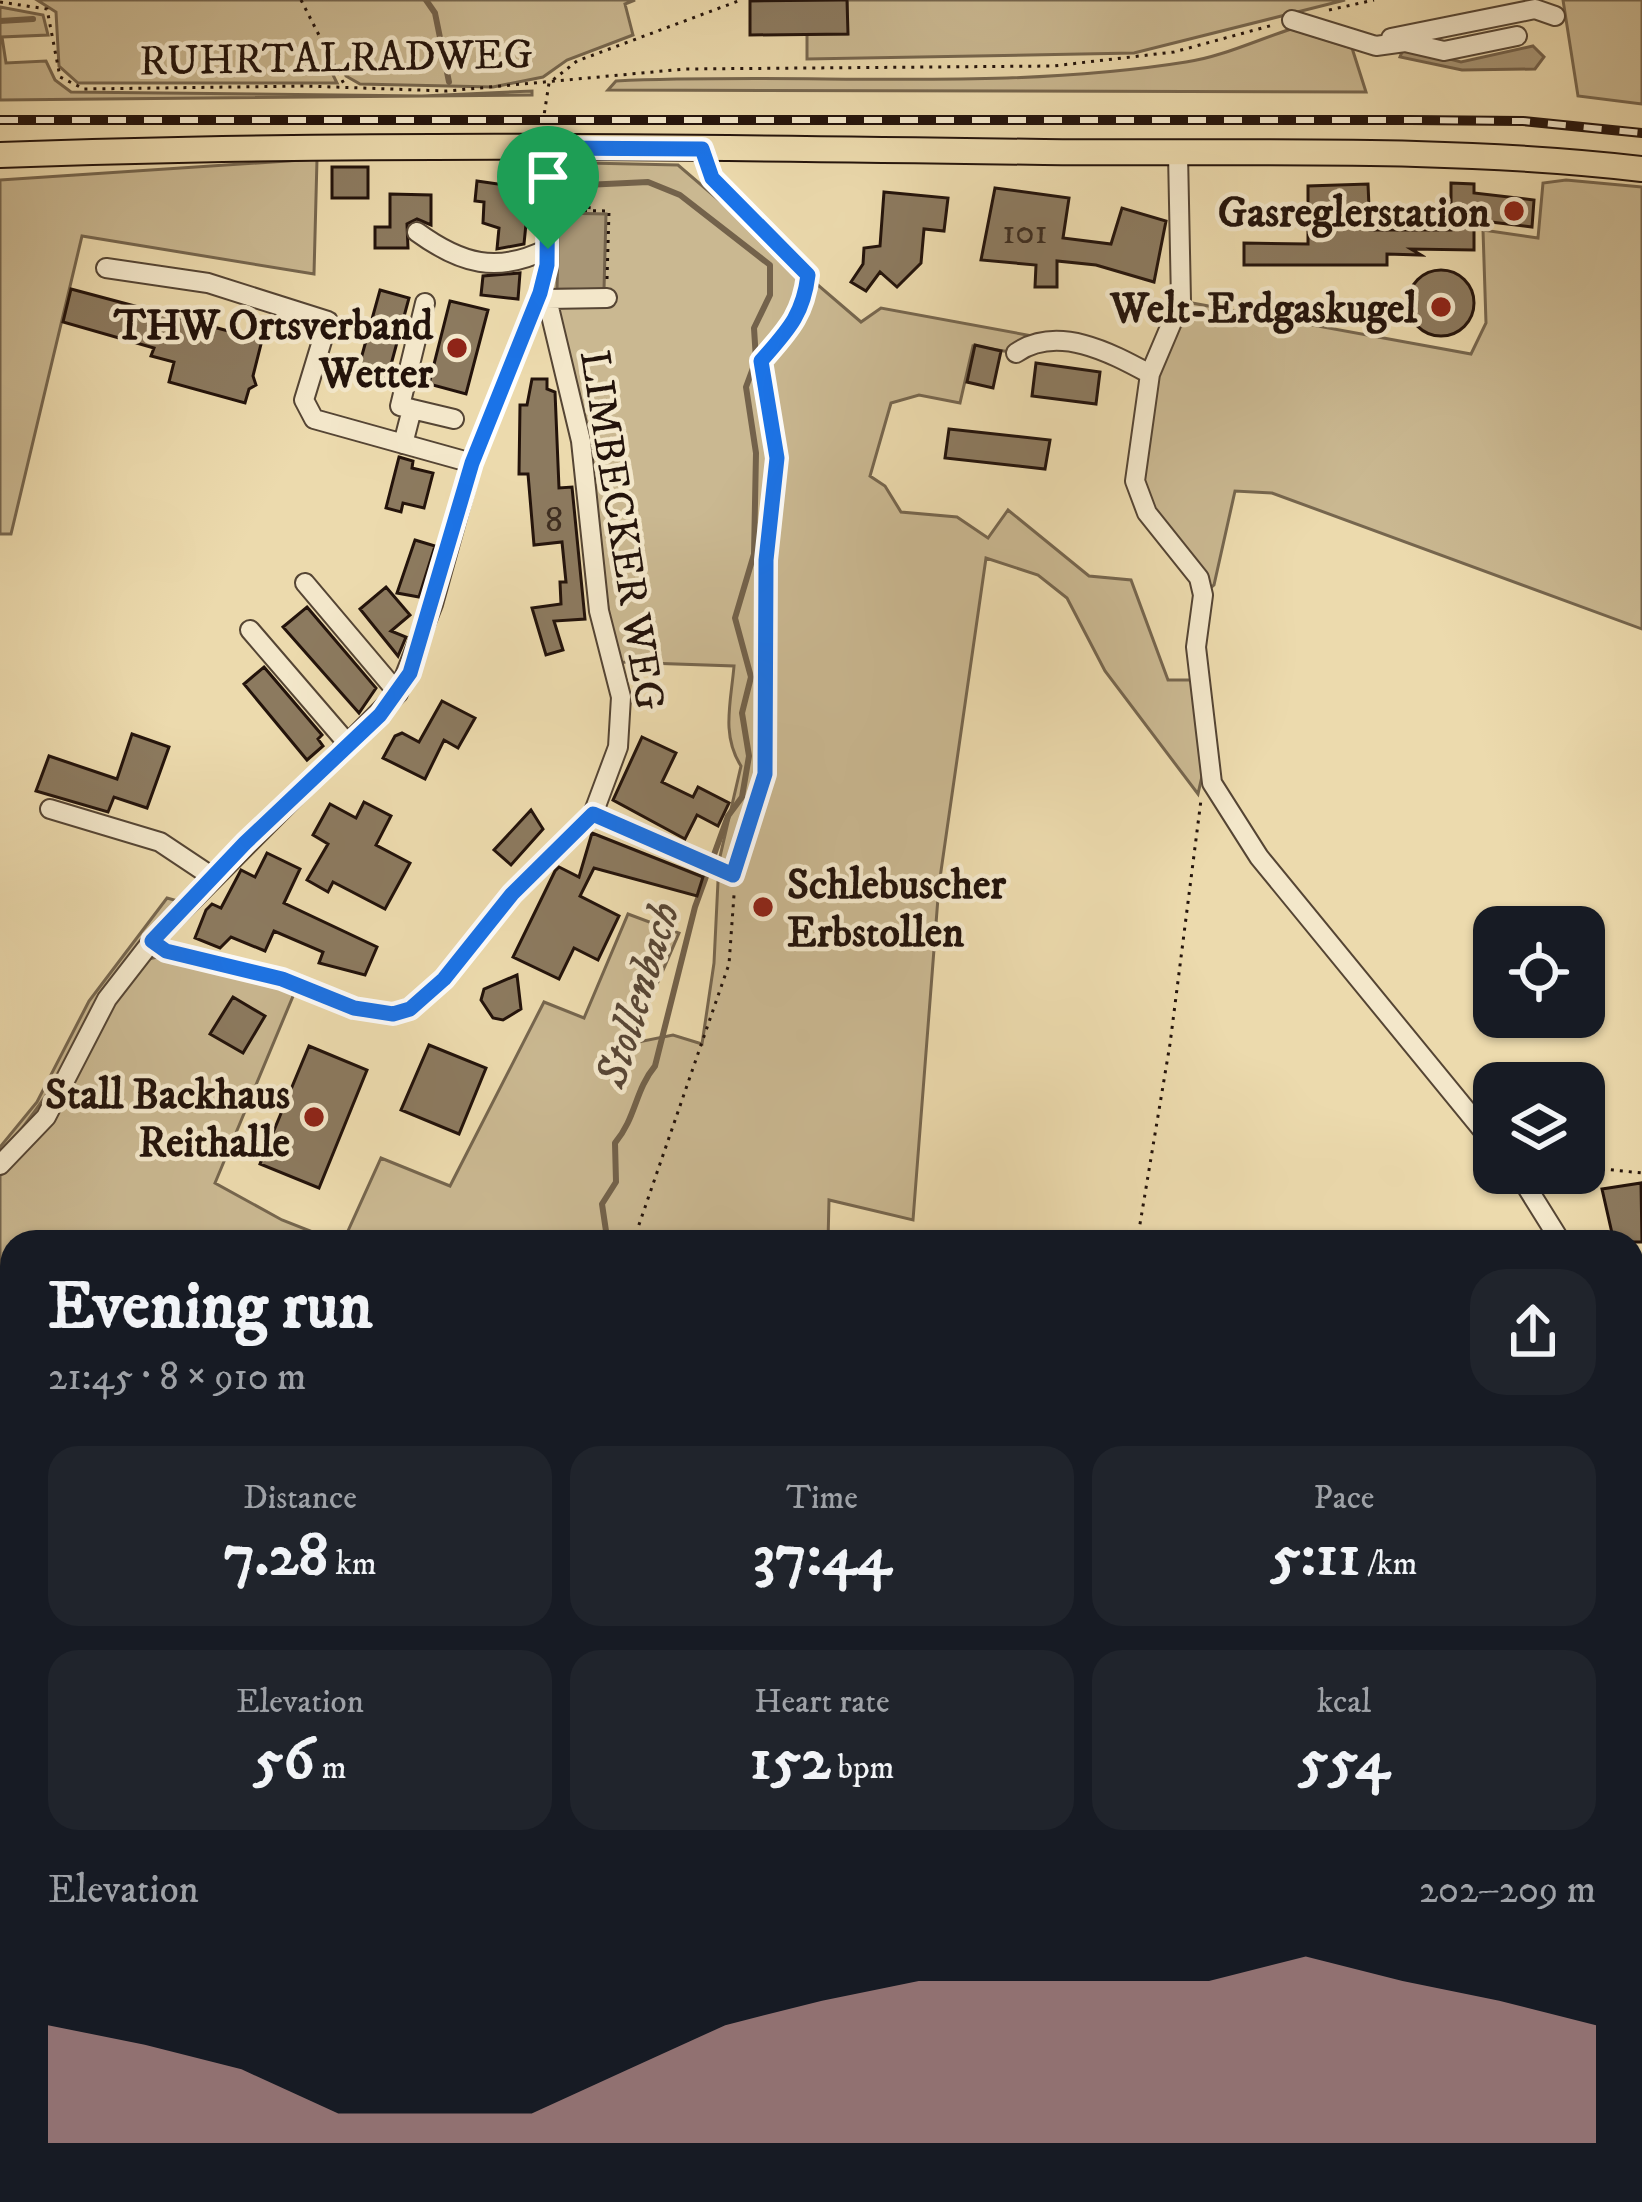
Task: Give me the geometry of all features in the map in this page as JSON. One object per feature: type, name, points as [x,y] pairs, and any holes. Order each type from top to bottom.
[{"type":"main road","points":[[0,154],[702,149],[1472,157],[1642,169]]},
{"type":"street","points":[[1376,46],[1400,34],[1535,9],[1555,16]]},
{"type":"street","points":[[1292,20],[1376,46],[1405,41],[1444,51],[1517,36]]},
{"type":"street","points":[[0,1165],[46,1118],[106,999],[152,941],[211,876],[349,746],[398,693],[433,604],[472,463],[543,296],[548,148]]},
{"type":"street","points":[[1178,154],[1181,301],[1150,374],[1135,481],[1147,513],[1199,578],[1203,595],[1196,647],[1211,783],[1259,857],[1473,1118]]},
{"type":"street","points":[[417,232],[458,260],[477,264],[513,264],[548,249]]},
{"type":"street","points":[[106,268],[208,283],[328,321],[304,400],[314,419],[472,463]]},
{"type":"street","points":[[543,296],[607,298]]},
{"type":"street","name":"LIMBECKER WEG","points":[[152,941],[166,951],[282,979],[354,1008],[393,1014],[428,996],[512,894],[593,814],[622,726],[618,677],[593,576],[580,441],[543,296]]},
{"type":"street","points":[[425,302],[400,406],[454,419]]},
{"type":"street","points":[[1016,353],[1041,342],[1076,343],[1108,352],[1150,374]]},
{"type":"street","points":[[403,444],[412,409]]},
{"type":"street","points":[[304,584],[398,693]]},
{"type":"street","points":[[250,629],[349,746]]},
{"type":"street","points":[[50,809],[160,842],[211,876]]},
{"type":"street","points":[[593,814],[718,867]]},
{"type":"street","points":[[1531,1194],[1554,1230]]},
{"type":"path","points":[[301,0],[345,87]]},
{"type":"path","points":[[548,148],[543,121],[549,83],[577,61],[741,0]]},
{"type":"path","name":"RUHRTALRADWEG","points":[[0,2],[47,9],[56,70],[73,88],[447,91],[640,71],[1054,66],[1136,59],[1374,0]]},
{"type":"path","points":[[637,1230],[729,964],[736,922],[718,867],[765,774],[766,560],[777,458],[761,361],[790,332],[804,308],[808,275],[712,178],[702,149]]},
{"type":"path","points":[[589,211],[590,198]]},
{"type":"path","points":[[549,210],[609,211],[607,298]]},
{"type":"path","points":[[1139,1230],[1171,1044],[1194,827],[1211,783]]},
{"type":"path","points":[[1605,1169],[1642,1173]]},
{"type":"shaded area","points":[[37,0],[635,0],[625,4],[633,35],[567,60],[543,77],[493,87],[360,84],[346,76],[343,67],[333,75],[337,83],[78,83],[59,66],[56,12]]},
{"type":"shaded area","points":[[847,0],[1345,0],[1134,53],[807,59],[807,34],[847,34]]},
{"type":"shaded area","points":[[1563,0],[1642,0],[1642,104],[1578,96]]},
{"type":"shaded area","points":[[0,7],[43,15],[48,35],[2,37],[6,63],[46,61],[55,80],[71,92],[422,96],[532,91],[532,95],[0,100]]},
{"type":"shaded area","points":[[1291,29],[1352,48],[1366,92],[608,90],[616,81],[973,79],[1116,71],[1199,60]]},
{"type":"shaded area","points":[[1533,46],[1544,57],[1535,69],[1462,70],[1400,57],[1404,47],[1461,62]]},
{"type":"shaded area","points":[[317,159],[314,274],[82,236],[11,534],[0,534],[0,180]]},
{"type":"shaded area","points":[[587,163],[678,165],[861,322],[881,308],[1054,340],[1016,353],[973,346],[960,403],[919,395],[891,403],[870,476],[885,486],[901,512],[957,517],[988,538],[1008,510],[1089,576],[1131,580],[1168,680],[1195,680],[1204,767],[1198,794],[1105,671],[1067,598],[1038,575],[986,558],[939,885],[913,1220],[829,1200],[828,1230],[348,1230],[381,1158],[450,1186],[544,1002],[584,1018],[628,914],[679,933],[627,1054],[633,1043],[673,1035],[702,1044],[714,963],[719,861],[741,766],[729,730],[734,666],[618,662],[586,448],[552,288],[559,188],[567,169]]},
{"type":"shaded area","points":[[1566,180],[1642,187],[1642,629],[1272,493],[1235,491],[1214,585],[1208,590],[1141,494],[1150,374],[1181,301],[1471,354],[1486,323],[1483,230],[1538,238],[1543,183]]},
{"type":"shaded area","points":[[559,213],[606,214],[604,290],[557,289]]},
{"type":"shaded area","points":[[167,898],[178,901],[0,1155],[0,1147],[37,1102],[89,1001]]},
{"type":"shaded area","points":[[158,957],[296,989],[215,1183],[307,1230],[0,1230],[0,1176],[148,959]]},
{"type":"building","points":[[847,0],[848,34],[750,35],[750,1]]},
{"type":"building","points":[[332,167],[368,167],[368,198],[332,198]]},
{"type":"building","points":[[477,181],[525,188],[529,194],[524,244],[497,249],[499,228],[483,223],[484,202],[475,201]]},
{"type":"building","points":[[1451,183],[1474,184],[1474,193],[1534,200],[1532,227],[1474,220],[1474,250],[1411,249],[1421,255],[1387,254],[1387,265],[1244,265],[1244,243],[1308,244],[1308,186],[1368,184],[1370,230],[1451,230]]},
{"type":"building","points":[[995,188],[1069,198],[1063,238],[1111,244],[1122,208],[1166,221],[1154,282],[1096,265],[1057,261],[1057,287],[1035,287],[1036,265],[981,260]]},
{"type":"building","points":[[884,192],[948,198],[944,231],[924,229],[921,263],[897,287],[880,272],[866,291],[851,282],[863,264],[864,248],[880,246]]},
{"type":"building","points":[[390,194],[431,195],[431,225],[417,219],[407,224],[408,248],[375,248],[375,227],[390,227]]},
{"type":"building","name":"Welt-Erdgaskugel","points":[[1441,270],[1465,279],[1474,303],[1465,327],[1441,336],[1417,327],[1408,303],[1417,279]]},
{"type":"building","points":[[520,273],[518,299],[481,295],[483,276]]},
{"type":"building","points":[[71,289],[262,340],[253,376],[256,385],[249,389],[245,403],[169,382],[174,362],[151,356],[154,348],[63,322]]},
{"type":"building","points":[[380,290],[409,298],[385,387],[364,382],[368,369],[359,366]]},
{"type":"building","name":"THW Ortsverband Wetter","points":[[450,301],[488,310],[466,394],[429,384]]},
{"type":"building","points":[[975,345],[1001,351],[993,388],[967,382]]},
{"type":"building","points":[[1036,363],[1100,372],[1096,404],[1032,396]]},
{"type":"building","points":[[532,379],[547,379],[547,389],[555,392],[559,488],[572,487],[585,619],[554,621],[563,650],[546,655],[532,608],[561,604],[560,582],[566,582],[562,542],[534,545],[528,474],[519,474],[520,405],[527,405]]},
{"type":"building","points":[[949,429],[1050,440],[1045,469],[945,458]]},
{"type":"building","points":[[399,457],[413,461],[412,468],[433,473],[424,508],[403,503],[401,512],[386,508]]},
{"type":"building","points":[[415,540],[435,546],[419,597],[397,593]]},
{"type":"building","points":[[386,587],[410,615],[391,631],[406,637],[398,656],[360,609]]},
{"type":"building","points":[[307,607],[376,688],[359,713],[283,627]]},
{"type":"building","points":[[264,667],[322,735],[318,739],[323,746],[307,760],[244,684]]},
{"type":"building","points":[[442,701],[475,718],[458,748],[444,740],[425,779],[383,758],[395,736],[402,733],[419,742]]},
{"type":"building","points":[[132,734],[169,747],[147,808],[114,797],[108,812],[36,791],[49,756],[117,779]]},
{"type":"building","points":[[642,737],[676,753],[662,782],[693,797],[698,787],[729,803],[718,826],[697,815],[685,839],[613,800]]},
{"type":"building","points":[[364,802],[391,816],[376,845],[410,863],[385,909],[333,882],[328,892],[307,880],[328,844],[313,835],[330,804],[356,818]]},
{"type":"building","points":[[531,810],[543,829],[511,865],[494,850]]},
{"type":"building","points":[[592,833],[703,877],[697,896],[594,868],[580,896],[619,916],[598,960],[574,948],[559,979],[513,957],[555,871],[559,867],[579,877]]},
{"type":"building","points":[[267,853],[300,869],[284,903],[377,947],[365,975],[319,963],[323,952],[274,931],[265,951],[231,937],[220,948],[195,938],[206,910],[212,904],[221,908],[241,870],[255,877]]},
{"type":"building","points":[[517,975],[521,1009],[503,1020],[493,1018],[481,1000],[484,989]]},
{"type":"building","points":[[233,997],[265,1016],[243,1053],[210,1034]]},
{"type":"building","points":[[429,1045],[486,1068],[459,1134],[401,1110]]},
{"type":"building","name":"Stall Backhaus Reithalle","points":[[309,1046],[367,1070],[319,1188],[260,1164]]},
{"type":"building","points":[[1641,1183],[1642,1230],[1611,1230],[1605,1189]]},
{"type":"waterway","name":"Stollenbach","points":[[426,0],[435,13],[449,82]]},
{"type":"waterway","points":[[0,21],[33,19]]},
{"type":"waterway","name":"Stollenbach","points":[[585,185],[648,182],[680,195],[770,265],[770,295],[754,328],[756,360],[746,387],[756,453],[754,554],[735,618],[751,677],[742,713],[749,756],[742,797],[728,816],[695,907],[655,1066],[615,1143],[616,1182],[602,1204],[606,1230]]},
{"type":"railway","points":[[0,120],[1410,120],[1523,121],[1642,133]]},
{"type":"place","name":"Gasreglerstation","points":[[1514,211]]},
{"type":"place","name":"Welt-Erdgaskugel","points":[[1441,307]]},
{"type":"place","name":"THW Ortsverband Wetter","points":[[457,348]]},
{"type":"place","name":"Schlebuscher Erbstollen","points":[[763,907]]},
{"type":"place","name":"Stall Backhaus Reithalle","points":[[314,1117]]},
{"type":"route","points":[[548,148],[702,149],[712,178],[754,226],[808,275],[804,308],[790,332],[761,361],[778,491],[766,560],[769,689],[765,774],[733,875],[593,814],[512,894],[428,996],[393,1014],[354,1008],[251,969],[166,951],[152,941],[211,876],[380,715],[410,673],[472,463],[536,306],[548,249],[548,148]]}]
